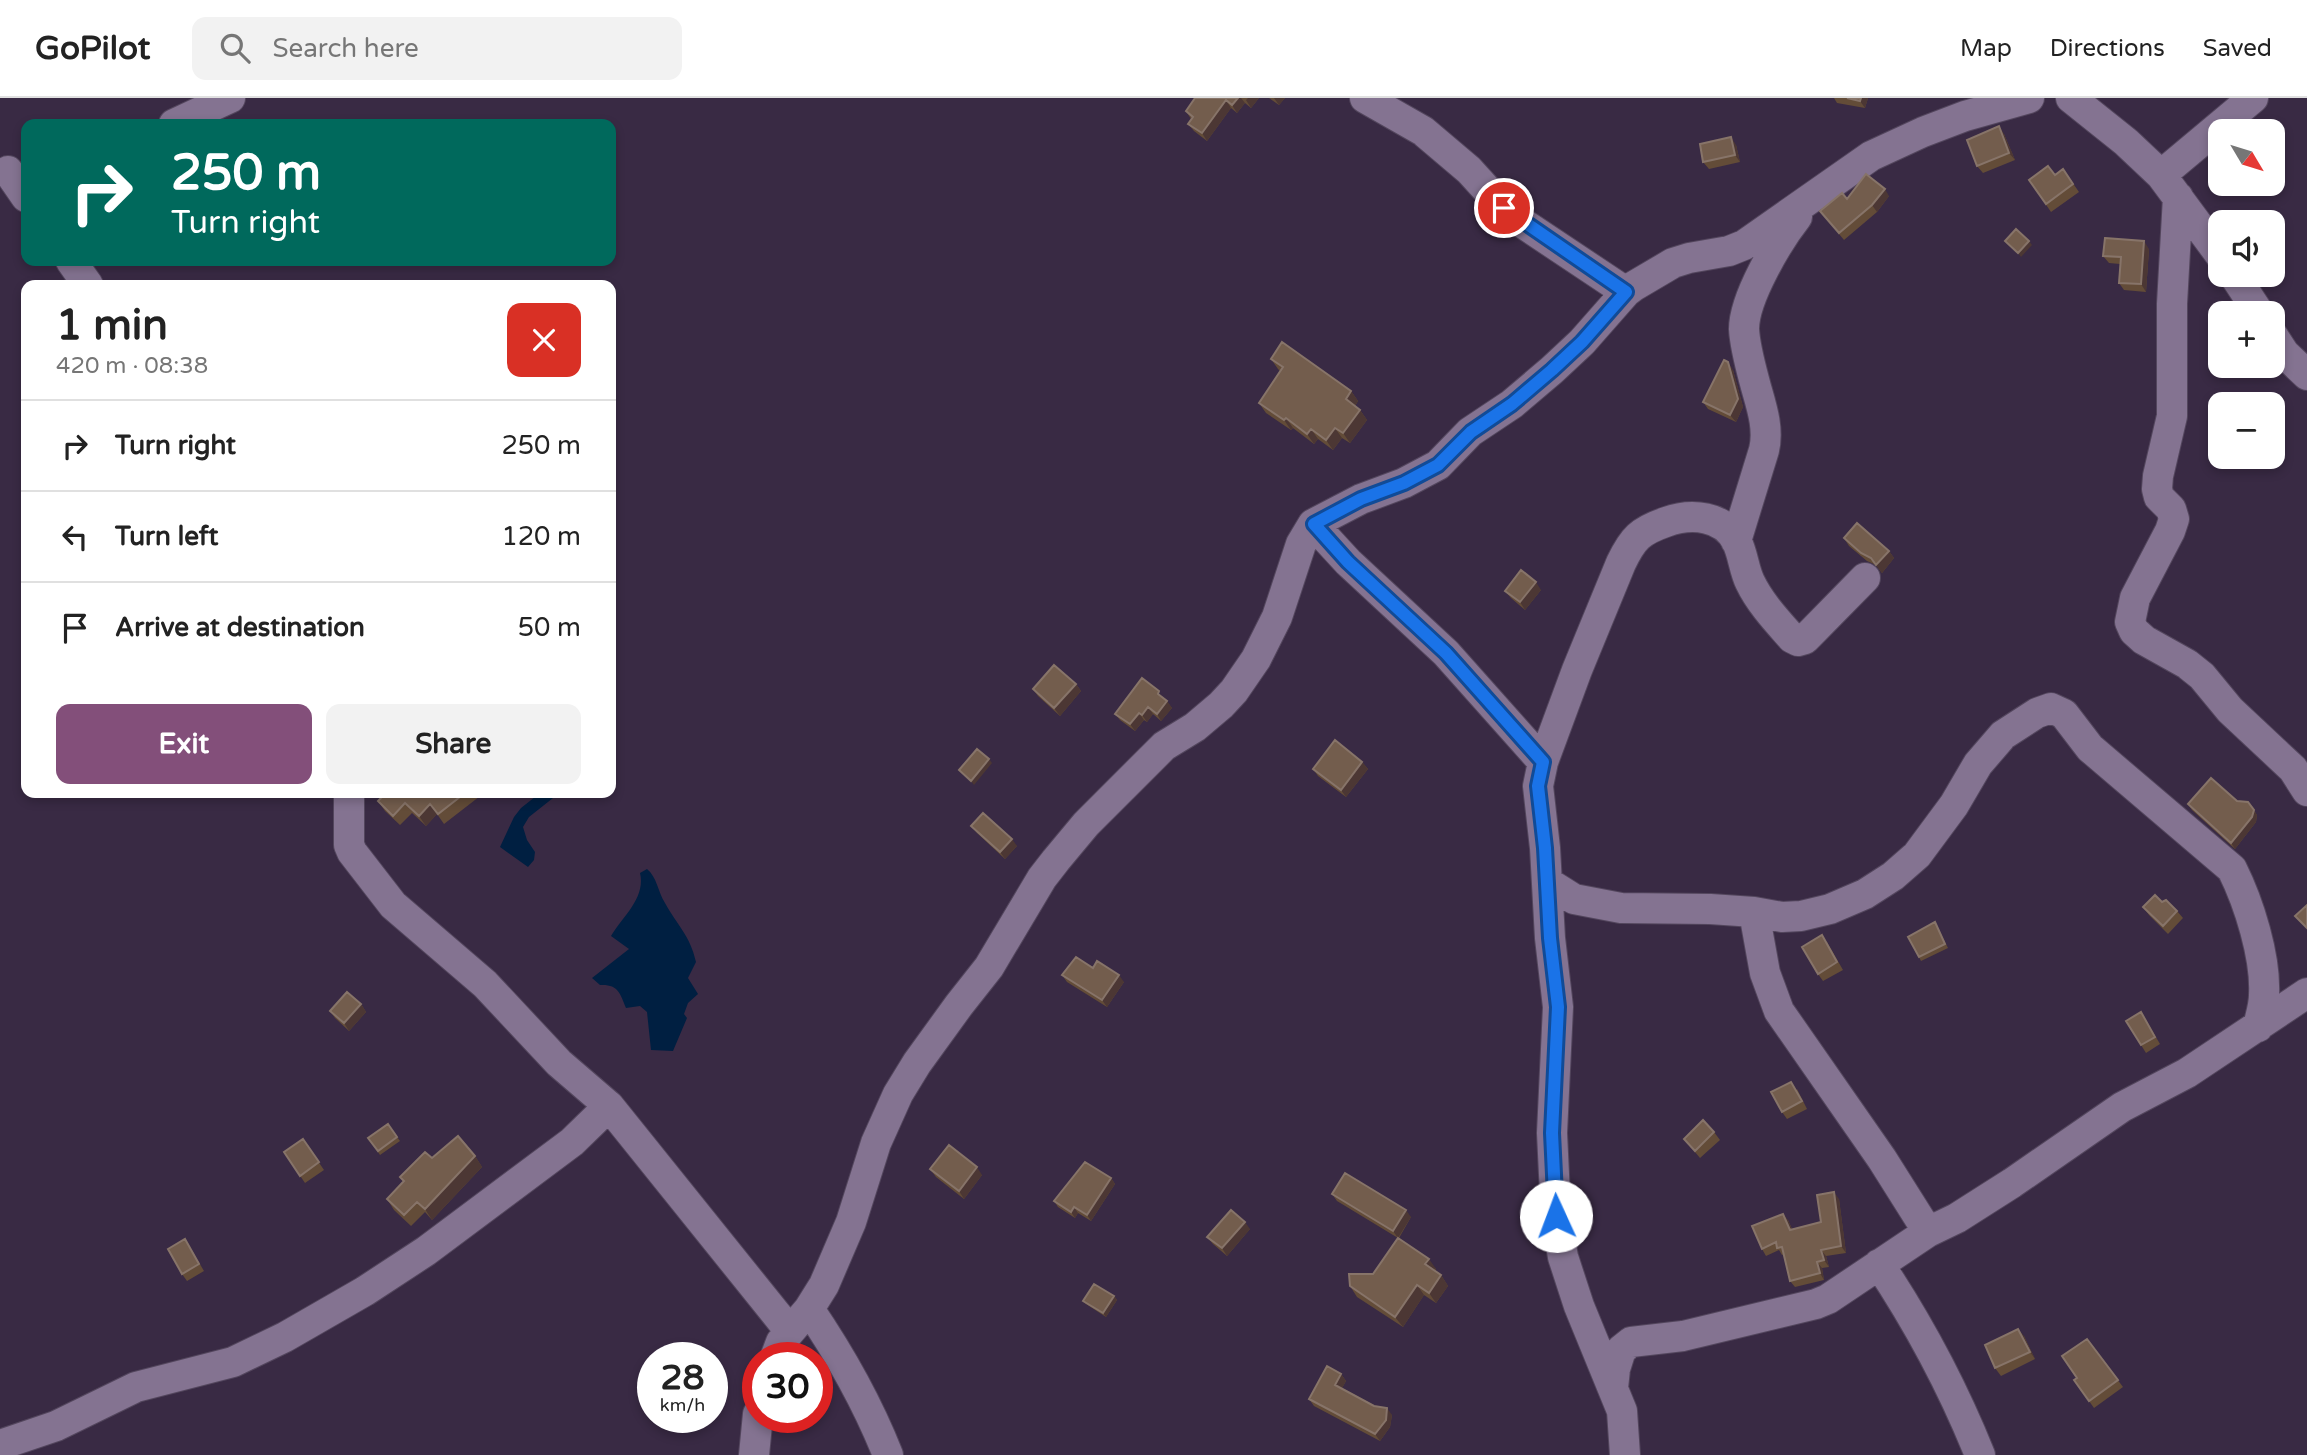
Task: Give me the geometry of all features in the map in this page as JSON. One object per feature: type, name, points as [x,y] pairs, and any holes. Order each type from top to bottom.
[{"type":"street","points":[[185,119],[230,98]]},
{"type":"street","points":[[1365,98],[1423,131],[1469,170],[1509,214],[1626,292]]},
{"type":"street","points":[[781,1342],[824,1285],[851,1222],[876,1143],[898,1094],[917,1063],[989,967],[1042,878],[1086,824],[1164,746],[1195,727],[1222,705],[1234,691],[1256,659],[1276,617],[1301,544],[1314,524],[1361,499],[1404,483],[1438,465],[1471,432],[1512,404],[1582,342],[1626,292],[1672,262],[1729,251],[1744,245],[1871,156],[1965,116],[2029,98]]},
{"type":"street","points":[[2071,98],[2126,142],[2170,186],[2208,238]]},
{"type":"street","points":[[2253,98],[2170,186],[2172,416],[2157,489],[2159,497],[2172,512],[2173,523],[2135,598],[2130,622],[2134,631],[2144,640],[2187,664],[2202,676],[2231,710],[2293,769],[2307,791]]},
{"type":"street","points":[[11,170],[21,188]]},
{"type":"street","points":[[1736,541],[1765,450],[1767,435],[1745,344],[1744,325],[1749,305],[1767,263],[1786,231],[1810,200]]},
{"type":"street","points":[[2285,353],[2307,375]]},
{"type":"street","points":[[1625,1455],[1622,1411],[1578,1307],[1563,1257],[1556,1216],[1552,1133],[1558,1007],[1538,786],[1543,762],[1621,563],[1629,546],[1639,534],[1674,519],[1694,515],[1715,521],[1727,528],[1736,541],[1749,581],[1760,599],[1792,638],[1798,641],[1810,635],[1865,578]]},
{"type":"street","points":[[1314,524],[1348,562],[1446,653],[1543,762]]},
{"type":"street","points":[[1547,882],[1574,899],[1621,908],[1754,912],[1782,918],[1820,911],[1865,894],[1893,876],[1917,855],[1954,805],[1978,764],[2003,735],[2037,713],[2051,708],[2064,714],[2090,748],[2232,869],[2240,886],[2255,937],[2264,978],[2264,998],[2258,1027]]},
{"type":"street","points":[[349,798],[349,845],[393,905],[485,984],[559,1063],[608,1106],[799,1320],[835,1346],[862,1393],[888,1455]]},
{"type":"street","points":[[1754,912],[1765,973],[1779,1011],[1882,1159],[1928,1232]]},
{"type":"street","points":[[1613,1388],[1621,1350],[1630,1342],[1683,1336],[1816,1304],[1928,1232],[1957,1218],[2012,1183],[2122,1107],[2187,1073],[2307,993]]},
{"type":"street","points":[[0,1445],[56,1426],[128,1390],[233,1362],[285,1337],[365,1291],[426,1251],[572,1142],[608,1106]]},
{"type":"street","points":[[1879,1265],[1911,1313],[1948,1384],[1980,1455]]},
{"type":"street","points":[[754,1455],[756,1433]]},
{"type":"water","points":[[534,798],[553,798],[529,817],[523,827],[535,852],[534,860],[528,867],[500,847],[521,808]]},
{"type":"water","points":[[647,869],[687,937],[696,962],[688,978],[698,994],[688,1003],[684,1014],[687,1018],[673,1051],[651,1050],[647,1012],[640,1006],[626,1008],[615,988],[600,985],[592,978],[629,949],[611,936],[632,907],[640,891],[640,873]]},
{"type":"building","points":[[1195,98],[1238,98],[1232,105],[1226,100],[1202,133],[1188,124],[1193,117],[1186,111]]},
{"type":"building","points":[[1999,126],[2009,153],[1977,166],[1967,140]]},
{"type":"building","points":[[1731,137],[1735,155],[1703,162],[1700,144]]},
{"type":"building","points":[[2048,166],[2055,175],[2063,169],[2073,184],[2046,204],[2029,180]]},
{"type":"building","points":[[1866,174],[1885,189],[1872,205],[1839,233],[1820,211],[1842,193],[1847,199]]},
{"type":"building","points":[[2016,229],[2029,241],[2018,253],[2005,241]]},
{"type":"building","points":[[2105,238],[2144,241],[2141,284],[2119,283],[2121,257],[2103,256]]},
{"type":"building","points":[[1282,342],[1351,391],[1346,399],[1360,410],[1343,433],[1335,428],[1326,440],[1311,429],[1307,434],[1259,403],[1283,367],[1271,359]]},
{"type":"building","points":[[1724,360],[1728,362],[1738,399],[1730,415],[1703,402]]},
{"type":"building","points":[[1857,523],[1889,551],[1876,565],[1871,558],[1844,538]]},
{"type":"building","points":[[1521,570],[1536,582],[1520,602],[1505,591]]},
{"type":"building","points":[[1054,665],[1076,684],[1054,708],[1033,689]]},
{"type":"building","points":[[1142,678],[1167,701],[1157,714],[1148,707],[1130,724],[1115,714]]},
{"type":"building","points":[[1335,740],[1362,762],[1341,790],[1313,769]]},
{"type":"building","points":[[977,749],[989,759],[971,781],[959,770]]},
{"type":"building","points":[[2211,778],[2237,801],[2248,802],[2254,810],[2252,817],[2231,843],[2188,804]]},
{"type":"building","points":[[381,798],[459,798],[438,814],[430,804],[419,816],[405,803],[393,816],[378,801]]},
{"type":"building","points":[[983,813],[1012,839],[1000,852],[971,826]]},
{"type":"building","points":[[2155,895],[2162,902],[2166,900],[2177,911],[2163,926],[2143,907]]},
{"type":"building","points":[[2307,905],[2307,928],[2295,916]]},
{"type":"building","points":[[1935,922],[1945,944],[1919,957],[1908,937]]},
{"type":"building","points":[[1822,935],[1837,962],[1818,974],[1802,947]]},
{"type":"building","points":[[1076,957],[1093,968],[1097,961],[1119,975],[1102,1000],[1062,975]]},
{"type":"building","points":[[347,992],[361,1004],[344,1023],[330,1011]]},
{"type":"building","points":[[2141,1012],[2155,1037],[2141,1045],[2126,1021]]},
{"type":"building","points":[[1791,1082],[1802,1101],[1782,1112],[1771,1092]]},
{"type":"building","points":[[1703,1120],[1714,1132],[1695,1151],[1684,1139]]},
{"type":"building","points":[[388,1124],[397,1137],[378,1151],[368,1138]]},
{"type":"building","points":[[458,1136],[475,1156],[425,1209],[417,1202],[404,1215],[387,1199],[404,1181],[400,1177],[425,1152],[432,1158]]},
{"type":"building","points":[[303,1139],[319,1162],[300,1176],[284,1152]]},
{"type":"building","points":[[949,1145],[977,1167],[959,1191],[930,1169]]},
{"type":"building","points":[[1085,1162],[1111,1178],[1087,1215],[1074,1207],[1071,1212],[1054,1201]]},
{"type":"building","points":[[1345,1173],[1406,1210],[1393,1231],[1332,1194]]},
{"type":"building","points":[[1834,1192],[1841,1246],[1821,1250],[1824,1260],[1817,1262],[1820,1273],[1790,1281],[1782,1247],[1777,1248],[1776,1242],[1762,1249],[1752,1226],[1783,1214],[1790,1230],[1821,1222],[1817,1195]]},
{"type":"building","points":[[1231,1210],[1245,1222],[1222,1248],[1207,1237]]},
{"type":"building","points":[[1398,1238],[1429,1259],[1425,1264],[1441,1275],[1429,1293],[1417,1285],[1395,1317],[1350,1286],[1349,1274],[1373,1274]]},
{"type":"building","points":[[185,1239],[199,1264],[182,1274],[168,1249]]},
{"type":"building","points":[[1094,1284],[1114,1296],[1103,1313],[1083,1301]]},
{"type":"building","points":[[2018,1329],[2030,1352],[1995,1368],[1985,1345]]},
{"type":"building","points":[[2087,1339],[2118,1380],[2089,1401],[2062,1356]]},
{"type":"building","points":[[1327,1366],[1341,1374],[1335,1385],[1374,1406],[1387,1408],[1386,1420],[1375,1434],[1309,1399]]},
{"type":"route","points":[[1504,208],[1509,214],[1626,292],[1582,342],[1552,370],[1512,404],[1471,432],[1438,465],[1404,483],[1361,499],[1314,524],[1348,562],[1446,653],[1543,762],[1538,786],[1539,805],[1558,1007],[1552,1133],[1556,1216]]}]
